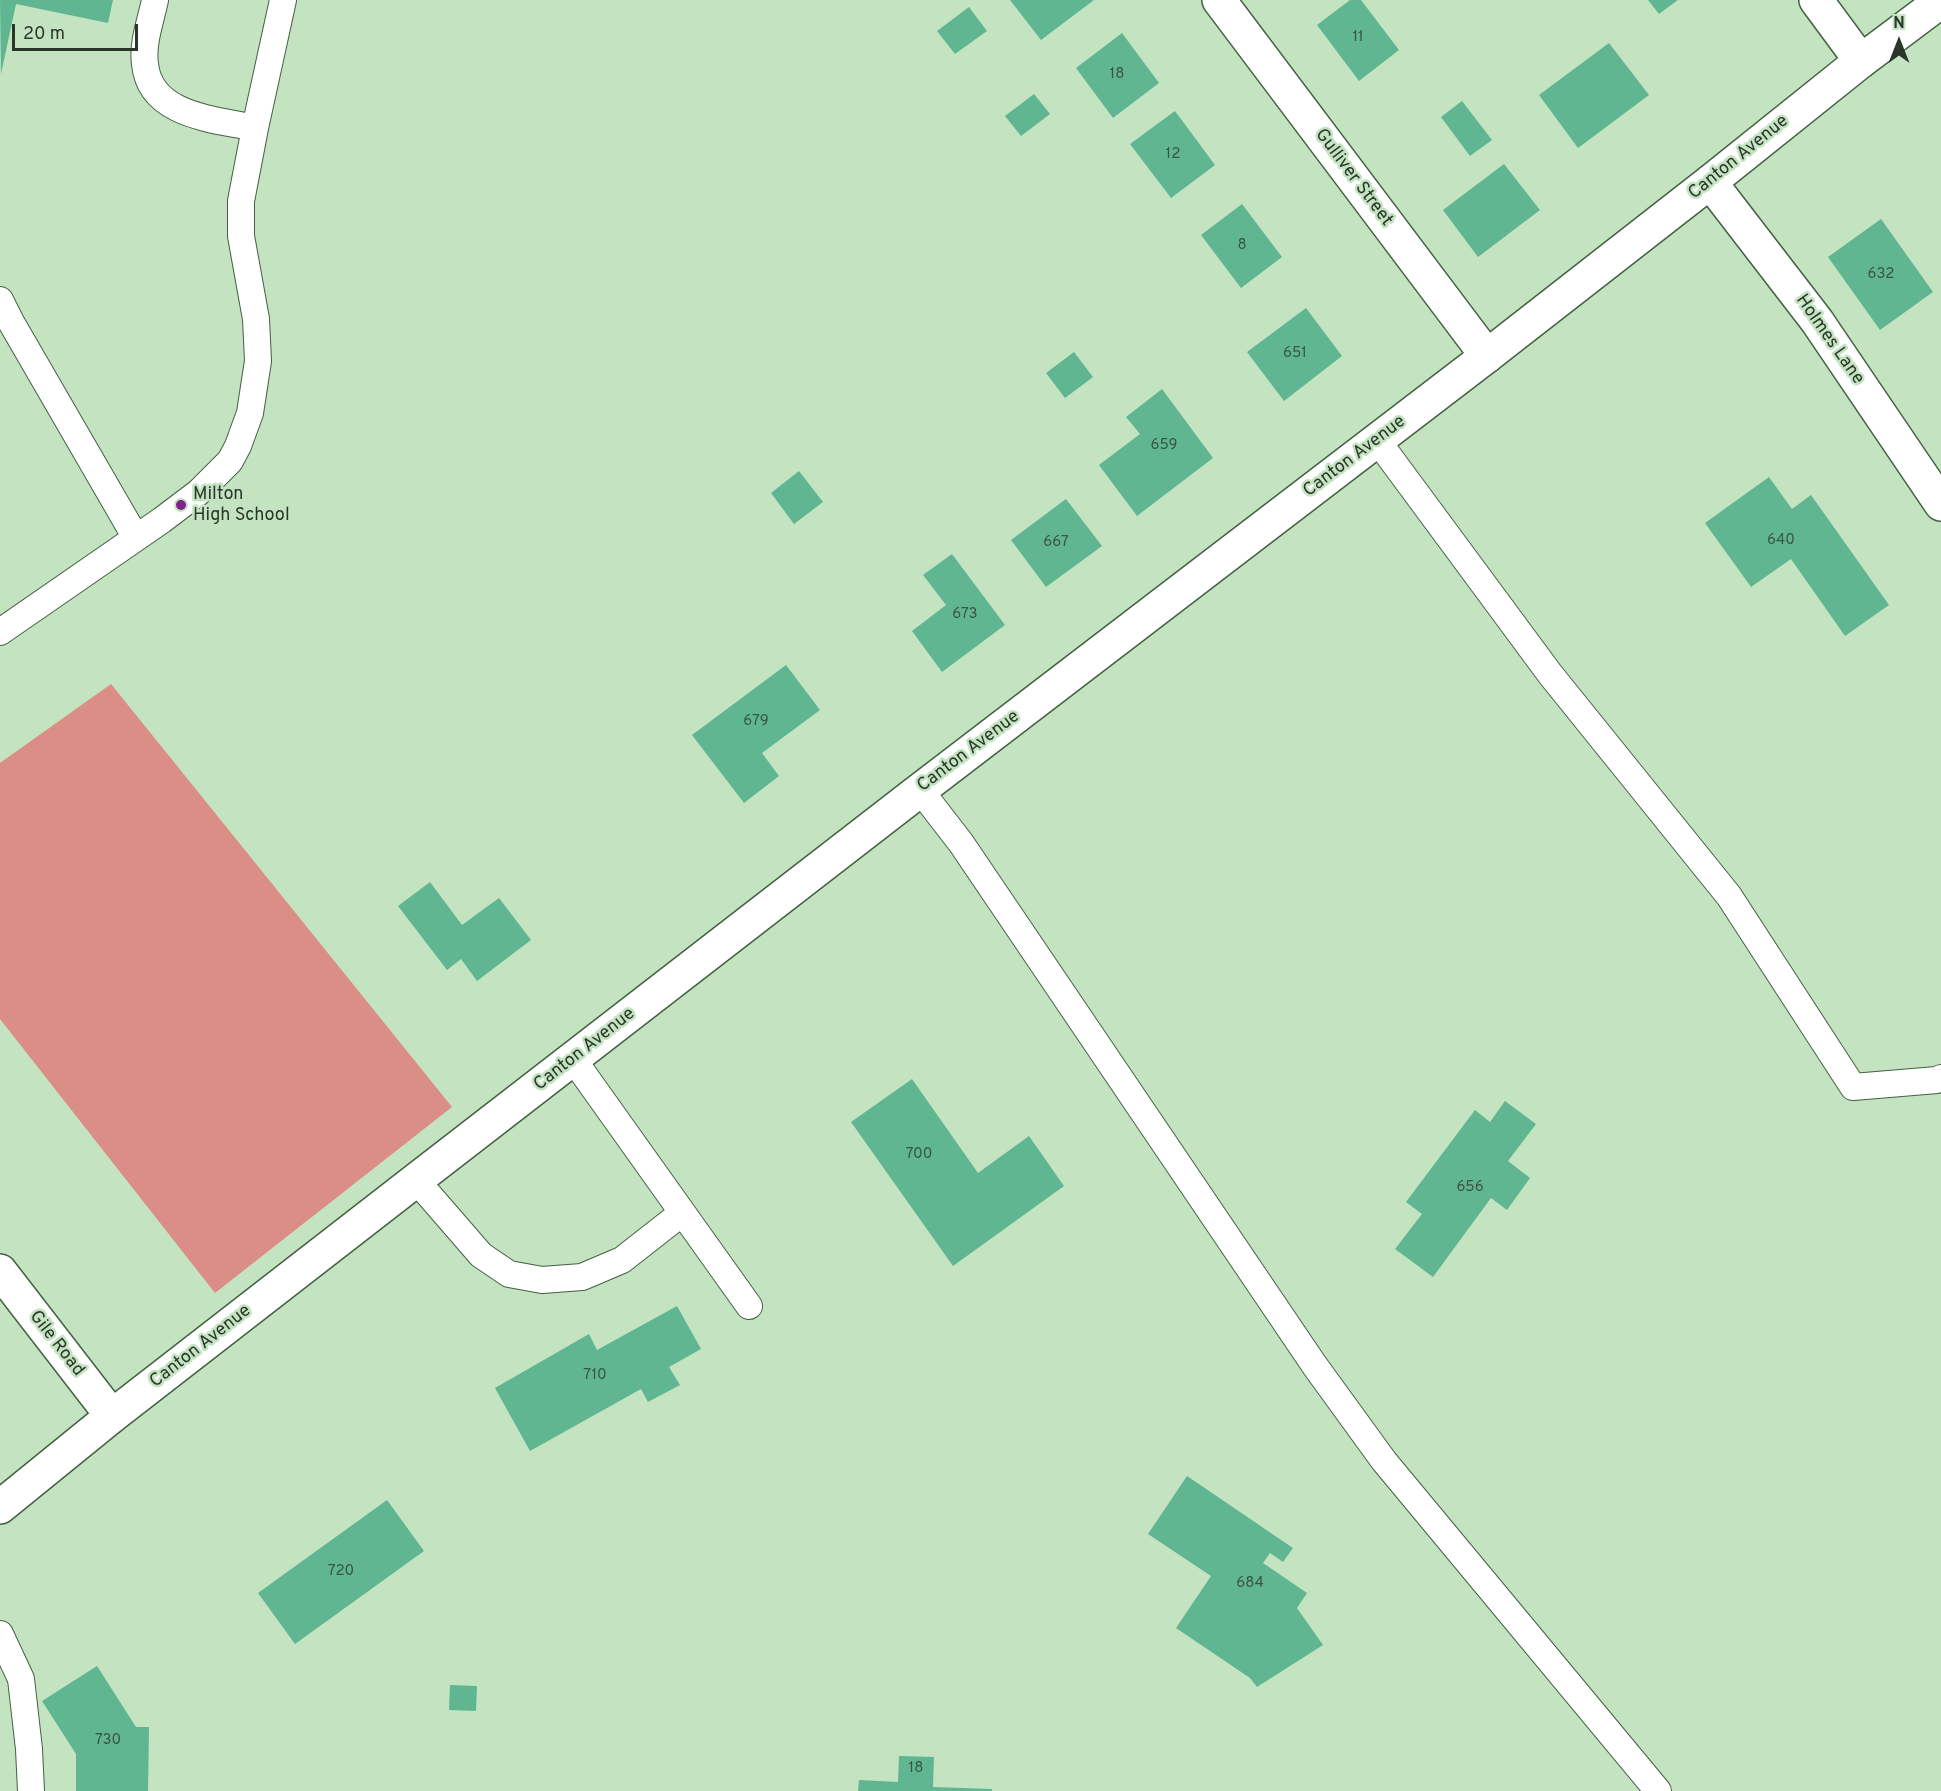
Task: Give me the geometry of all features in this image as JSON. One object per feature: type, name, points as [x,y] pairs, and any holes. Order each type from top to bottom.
[{"type":"main road","name":"Gulliver Street","points":[[1219,0],[1487,356]]},
{"type":"main road","points":[[1816,0],[1861,61]]},
{"type":"main road","name":"Canton Avenue","points":[[0,1507],[112,1416],[416,1180],[1487,356],[1861,61],[1941,1]]},
{"type":"main road","name":"Holmes Lane","points":[[1710,182],[1817,321],[1941,504]]},
{"type":"main road","name":"Gile Road","points":[[0,1271],[112,1416]]},
{"type":"lane","points":[[155,0],[145,52],[145,65],[154,90],[173,107],[200,116],[255,128]]},
{"type":"lane","points":[[0,632],[199,492],[230,461],[246,429],[257,379],[258,338],[242,245],[240,219],[242,189],[283,0]]},
{"type":"lane","points":[[0,300],[10,322],[136,537]]},
{"type":"lane","points":[[1377,440],[1550,674],[1729,896],[1853,1086],[1941,1078]]},
{"type":"lane","points":[[920,790],[961,843],[1349,1414],[1384,1461],[1658,1791]]},
{"type":"lane","points":[[573,1059],[749,1306]]},
{"type":"lane","points":[[416,1180],[480,1255],[509,1274],[542,1280],[582,1277],[622,1260],[682,1213]]},
{"type":"lane","points":[[0,1634],[21,1679],[31,1791]]},
{"type":"shaded area","points":[[111,684],[452,1107],[215,1293],[0,1019],[0,763]]},
{"type":"building","points":[[0,0],[113,0],[108,23],[16,4],[1,74]]},
{"type":"building","points":[[1010,0],[1094,0],[1041,40]]},
{"type":"building","points":[[1350,0],[1361,0],[1399,50],[1359,81],[1317,25]]},
{"type":"building","points":[[1648,0],[1678,0],[1659,14]]},
{"type":"building","points":[[969,7],[987,31],[955,54],[937,31]]},
{"type":"building","points":[[1122,33],[1159,83],[1113,118],[1076,68]]},
{"type":"building","points":[[1609,43],[1649,95],[1578,148],[1539,95]]},
{"type":"building","points":[[1034,94],[1050,114],[1021,136],[1005,116]]},
{"type":"building","points":[[1462,101],[1492,140],[1470,156],[1441,117]]},
{"type":"building","points":[[1175,111],[1215,165],[1171,198],[1130,144]]},
{"type":"building","points":[[1504,164],[1540,210],[1478,257],[1443,210]]},
{"type":"building","points":[[1242,204],[1282,257],[1241,288],[1201,235]]},
{"type":"building","points":[[1881,219],[1933,292],[1880,330],[1828,257]]},
{"type":"building","points":[[1306,308],[1342,356],[1284,401],[1247,352]]},
{"type":"building","points":[[1074,352],[1093,377],[1065,398],[1046,373]]},
{"type":"building","points":[[1162,389],[1213,458],[1137,516],[1099,465],[1140,434],[1126,417]]},
{"type":"building","points":[[799,471],[823,502],[794,524],[771,493]]},
{"type":"building","points":[[1769,477],[1792,509],[1811,495],[1889,605],[1845,636],[1791,559],[1751,587],[1705,523]]},
{"type":"building","points":[[1066,499],[1102,546],[1046,587],[1011,540]]},
{"type":"building","points":[[952,554],[1005,625],[942,672],[912,631],[946,605],[923,575]]},
{"type":"building","points":[[786,665],[820,710],[762,753],[779,776],[744,803],[692,735]]},
{"type":"building","points":[[430,882],[462,925],[499,898],[531,940],[477,981],[461,959],[447,970],[398,906]]},
{"type":"building","points":[[912,1079],[978,1173],[1029,1136],[1064,1186],[953,1266],[851,1122]]},
{"type":"building","points":[[1505,1101],[1536,1124],[1508,1161],[1530,1178],[1507,1210],[1491,1198],[1433,1277],[1395,1249],[1422,1214],[1406,1202],[1475,1110],[1490,1122]]},
{"type":"building","points":[[677,1306],[701,1349],[669,1367],[680,1385],[648,1402],[641,1389],[530,1451],[495,1388],[589,1334],[597,1350]]},
{"type":"building","points":[[1187,1476],[1293,1548],[1283,1562],[1270,1553],[1263,1563],[1307,1593],[1297,1608],[1323,1645],[1257,1687],[1250,1678],[1176,1628],[1211,1576],[1148,1534]]},
{"type":"building","points":[[387,1500],[424,1551],[295,1644],[258,1593]]},
{"type":"building","points":[[97,1666],[136,1727],[149,1727],[148,1791],[76,1791],[76,1754],[42,1701]]},
{"type":"building","points":[[450,1685],[477,1686],[476,1711],[449,1710]]},
{"type":"building","points":[[899,1756],[934,1757],[933,1787],[992,1789],[992,1791],[858,1791],[859,1780],[898,1782]]},
{"type":"place","name":"Milton High School","points":[[181,505]]}]
